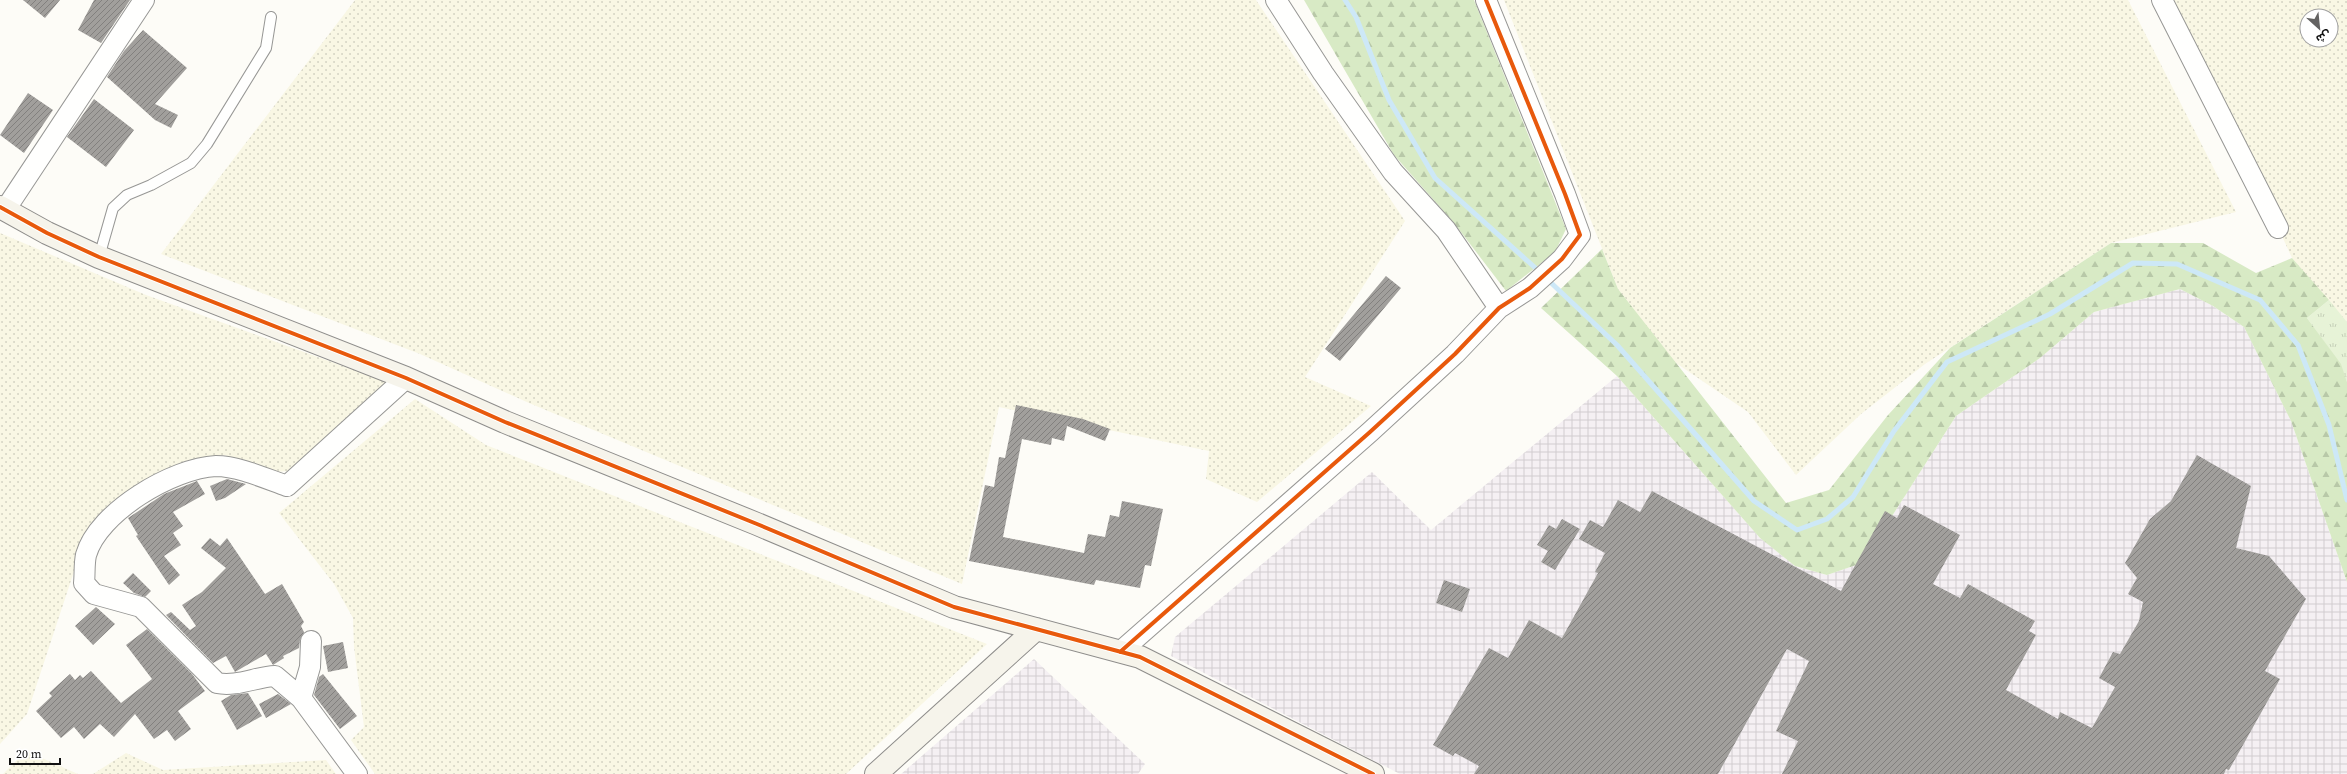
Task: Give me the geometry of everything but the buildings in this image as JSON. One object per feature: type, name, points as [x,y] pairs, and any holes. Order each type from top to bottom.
[{"type":"street","points":[[144,0],[3,208],[46,233],[99,256],[406,378],[505,422],[757,524],[954,607],[1140,657],[1373,774]]},
{"type":"street","points":[[1276,0],[1323,73],[1393,172],[1446,230],[1498,308]]},
{"type":"street","points":[[1120,652],[1370,432],[1455,354],[1498,308],[1530,288],[1562,259],[1580,235],[1565,194],[1486,0]]},
{"type":"street","points":[[2162,0],[2278,228]]},
{"type":"street","points":[[357,774],[301,698],[276,676],[263,677],[228,685],[217,683],[141,607],[94,594],[84,583],[86,555],[95,538],[116,511],[144,492],[179,474],[217,466],[249,473],[287,486],[406,378]]},
{"type":"street","points":[[876,774],[1036,629]]},
{"type":"street","points":[[301,698],[310,667],[311,641]]},
{"type":"lane","points":[[99,256],[113,208],[127,195],[151,185],[192,163],[207,144],[266,48],[271,17]]},
{"type":"shaded area","points":[[355,0],[1256,0],[1405,221],[1305,377],[1371,406],[1257,502],[1206,479],[1209,451],[999,407],[962,584],[529,403],[420,354],[161,254]]},
{"type":"shaded area","points":[[1504,0],[2128,0],[2236,212],[2111,243],[1925,364],[1861,414],[1796,475],[1748,412],[1673,361],[1618,289]]},
{"type":"shaded area","points":[[2173,0],[2347,0],[2347,322],[2292,258]]},
{"type":"shaded area","points":[[0,233],[146,295],[390,383],[290,471],[273,472],[224,455],[173,466],[111,503],[85,538],[27,714],[0,744]]},
{"type":"shaded area","points":[[2180,289],[2213,306],[2244,327],[2291,421],[2347,582],[2347,774],[1400,774],[1171,656],[1175,637],[1372,472],[1431,530],[1617,376],[1760,538],[1795,566],[1827,575],[1862,563],[1956,416],[2040,358],[2094,312]]},
{"type":"shaded area","points":[[415,399],[486,445],[987,644],[846,774],[375,774],[351,740],[364,727],[354,647],[353,618],[334,584],[279,513]]},
{"type":"shaded area","points":[[1034,659],[1145,764],[1138,774],[901,774]]},
{"type":"shaded area","points":[[26,751],[78,774],[3,774]]},
{"type":"shaded area","points":[[126,753],[163,770],[326,760],[336,774],[93,774]]},
{"type":"green space","points":[[1304,0],[1474,0],[1566,229],[1555,252],[1506,291],[1454,223],[1394,155]]},
{"type":"green space","points":[[2111,243],[2203,243],[2256,273],[2292,258],[2329,300],[2307,318],[2341,364],[2347,382],[2347,582],[2291,421],[2244,327],[2213,306],[2180,289],[2094,312],[2040,358],[1956,416],[1862,563],[1827,575],[1795,566],[1760,538],[1617,376],[1541,308],[1602,249],[1618,289],[1786,503],[1829,490],[1888,415],[1950,348]]},
{"type":"green space","points":[[2329,300],[2347,322],[2347,382],[2340,364],[2307,318]]},
{"type":"waterway","points":[[1345,0],[1356,17],[1389,100],[1435,178],[1541,273]]},
{"type":"waterway","points":[[1547,279],[1617,345],[1754,501],[1797,530],[1827,519],[1853,497],[1894,431],[1947,362],[2050,314],[2133,263],[2177,264],[2260,300],[2298,345],[2329,425],[2347,500]]},
{"type":"cycle path","points":[[1120,652],[1370,432],[1455,354],[1499,308],[1530,288],[1562,259],[1580,235],[1565,194],[1486,0]]},
{"type":"cycle path","points":[[0,207],[47,233],[99,257],[406,378],[505,422],[757,524],[954,607],[1140,657],[1373,774]]}]
